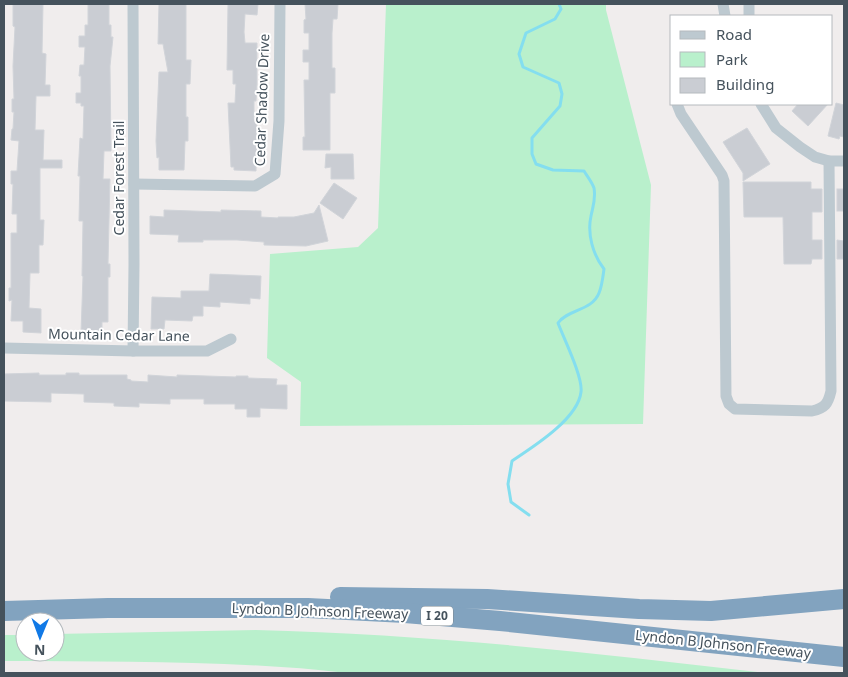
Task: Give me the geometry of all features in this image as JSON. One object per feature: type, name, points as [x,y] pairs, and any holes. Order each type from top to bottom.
[{"type":"highway","points":[[167,608],[297,596],[487,599],[638,609],[711,611],[844,599]]},
{"type":"highway","name":"Lyndon B Johnson Freeway","points":[[4,611],[308,608],[405,613],[500,621],[844,657]]},
{"type":"street","name":"Cedar Forest Trail","points":[[133,4],[133,351]]},
{"type":"street","name":"Cedar Shadow Drive","points":[[134,184],[255,186],[275,174],[279,121],[280,4]]},
{"type":"street","points":[[677,105],[681,114],[722,175],[724,181],[726,396],[729,404],[735,409],[812,411],[821,409],[829,403],[831,391],[830,161]]},
{"type":"street","points":[[762,105],[776,128],[800,147],[815,156],[830,161],[844,161]]},
{"type":"street","name":"Mountain Cedar Lane","points":[[4,348],[207,351],[231,339]]},
{"type":"green space","points":[[386,4],[606,4],[651,185],[643,424],[300,426],[301,382],[267,358],[270,254],[358,247],[378,228]]},
{"type":"green space","points":[[256,630],[320,632],[448,640],[639,658],[766,673],[347,673],[218,664],[65,661],[65,634]]},
{"type":"green space","points":[[4,635],[15,635],[15,661],[4,661]]},
{"type":"building","points":[[13,4],[43,4],[42,53],[46,54],[45,85],[50,85],[50,96],[36,96],[35,130],[44,130],[43,160],[62,160],[62,168],[40,168],[40,220],[44,220],[43,245],[39,245],[39,273],[30,273],[29,308],[41,309],[41,333],[23,332],[23,321],[11,321],[12,300],[9,301],[9,288],[11,288],[11,233],[17,233],[17,214],[12,214],[13,184],[11,184],[11,171],[17,171],[19,141],[11,140],[14,112],[12,112],[12,99],[14,99],[15,27],[13,26]]},
{"type":"building","points":[[88,4],[109,4],[109,25],[111,25],[111,37],[113,37],[110,66],[111,151],[104,151],[103,179],[110,179],[108,264],[110,264],[110,277],[108,277],[108,322],[102,322],[102,333],[81,333],[83,221],[79,221],[80,176],[78,176],[80,138],[83,139],[84,106],[81,106],[81,103],[76,103],[76,93],[81,93],[81,76],[79,76],[80,65],[84,65],[85,47],[79,47],[79,36],[85,36],[85,25],[88,25]]},
{"type":"building","points":[[159,4],[186,4],[186,60],[191,60],[190,84],[186,84],[188,141],[185,141],[184,170],[159,170],[159,157],[157,158],[159,72],[168,72],[163,44],[158,44]]},
{"type":"building","points":[[228,4],[258,4],[257,15],[245,14],[244,32],[245,43],[257,43],[257,84],[256,101],[254,101],[254,119],[257,119],[256,171],[234,170],[234,167],[231,167],[228,103],[235,103],[236,84],[233,84],[233,70],[227,70]]},
{"type":"building","points":[[305,4],[338,4],[337,19],[333,19],[332,33],[332,68],[335,68],[335,93],[330,93],[330,150],[303,150],[303,137],[305,137],[304,80],[309,80],[309,62],[303,62],[303,50],[309,50],[309,33],[304,33],[304,20],[306,19]]},
{"type":"building","points":[[836,103],[844,105],[844,137],[840,136],[839,139],[828,136]]},
{"type":"building","points":[[797,105],[827,105],[808,126],[792,111]]},
{"type":"building","points":[[747,128],[770,164],[743,181],[743,173],[723,142]]},
{"type":"building","points":[[326,154],[353,154],[354,179],[331,179],[331,167],[325,168]]},
{"type":"building","points":[[743,182],[811,182],[811,189],[822,189],[822,212],[812,212],[812,240],[822,240],[822,259],[812,259],[811,264],[784,264],[783,217],[744,217]]},
{"type":"building","points":[[334,183],[357,198],[343,219],[320,203]]},
{"type":"building","points":[[837,189],[844,189],[844,211],[837,211]]},
{"type":"building","points":[[319,205],[328,241],[306,246],[264,245],[264,242],[237,240],[178,242],[179,235],[150,234],[150,216],[164,217],[164,210],[261,211],[261,217],[278,218],[314,213]]},
{"type":"building","points":[[837,240],[844,241],[844,259],[837,259]]},
{"type":"building","points":[[210,274],[261,276],[260,299],[250,298],[250,304],[220,302],[220,307],[203,306],[203,316],[193,316],[192,321],[165,320],[164,329],[151,329],[152,297],[181,298],[181,291],[209,291]]},
{"type":"building","points":[[39,373],[39,375],[79,373],[79,375],[127,375],[127,379],[131,381],[148,382],[148,375],[177,377],[177,375],[248,376],[248,378],[277,379],[276,385],[287,385],[287,409],[260,408],[260,417],[247,417],[247,409],[235,409],[235,404],[204,404],[204,399],[170,399],[170,404],[139,403],[139,407],[114,406],[114,403],[84,402],[84,394],[51,393],[51,402],[4,401],[4,374]]},
{"type":"waterway","points":[[529,515],[511,502],[508,484],[512,461],[553,431],[572,412],[578,402],[581,392],[579,377],[558,323],[562,318],[586,307],[596,299],[601,287],[604,269],[594,251],[590,237],[590,223],[595,196],[591,181],[584,171],[553,170],[536,164],[532,154],[532,138],[560,106],[562,94],[559,83],[523,67],[519,54],[526,33],[555,19],[561,9],[559,4]]}]
